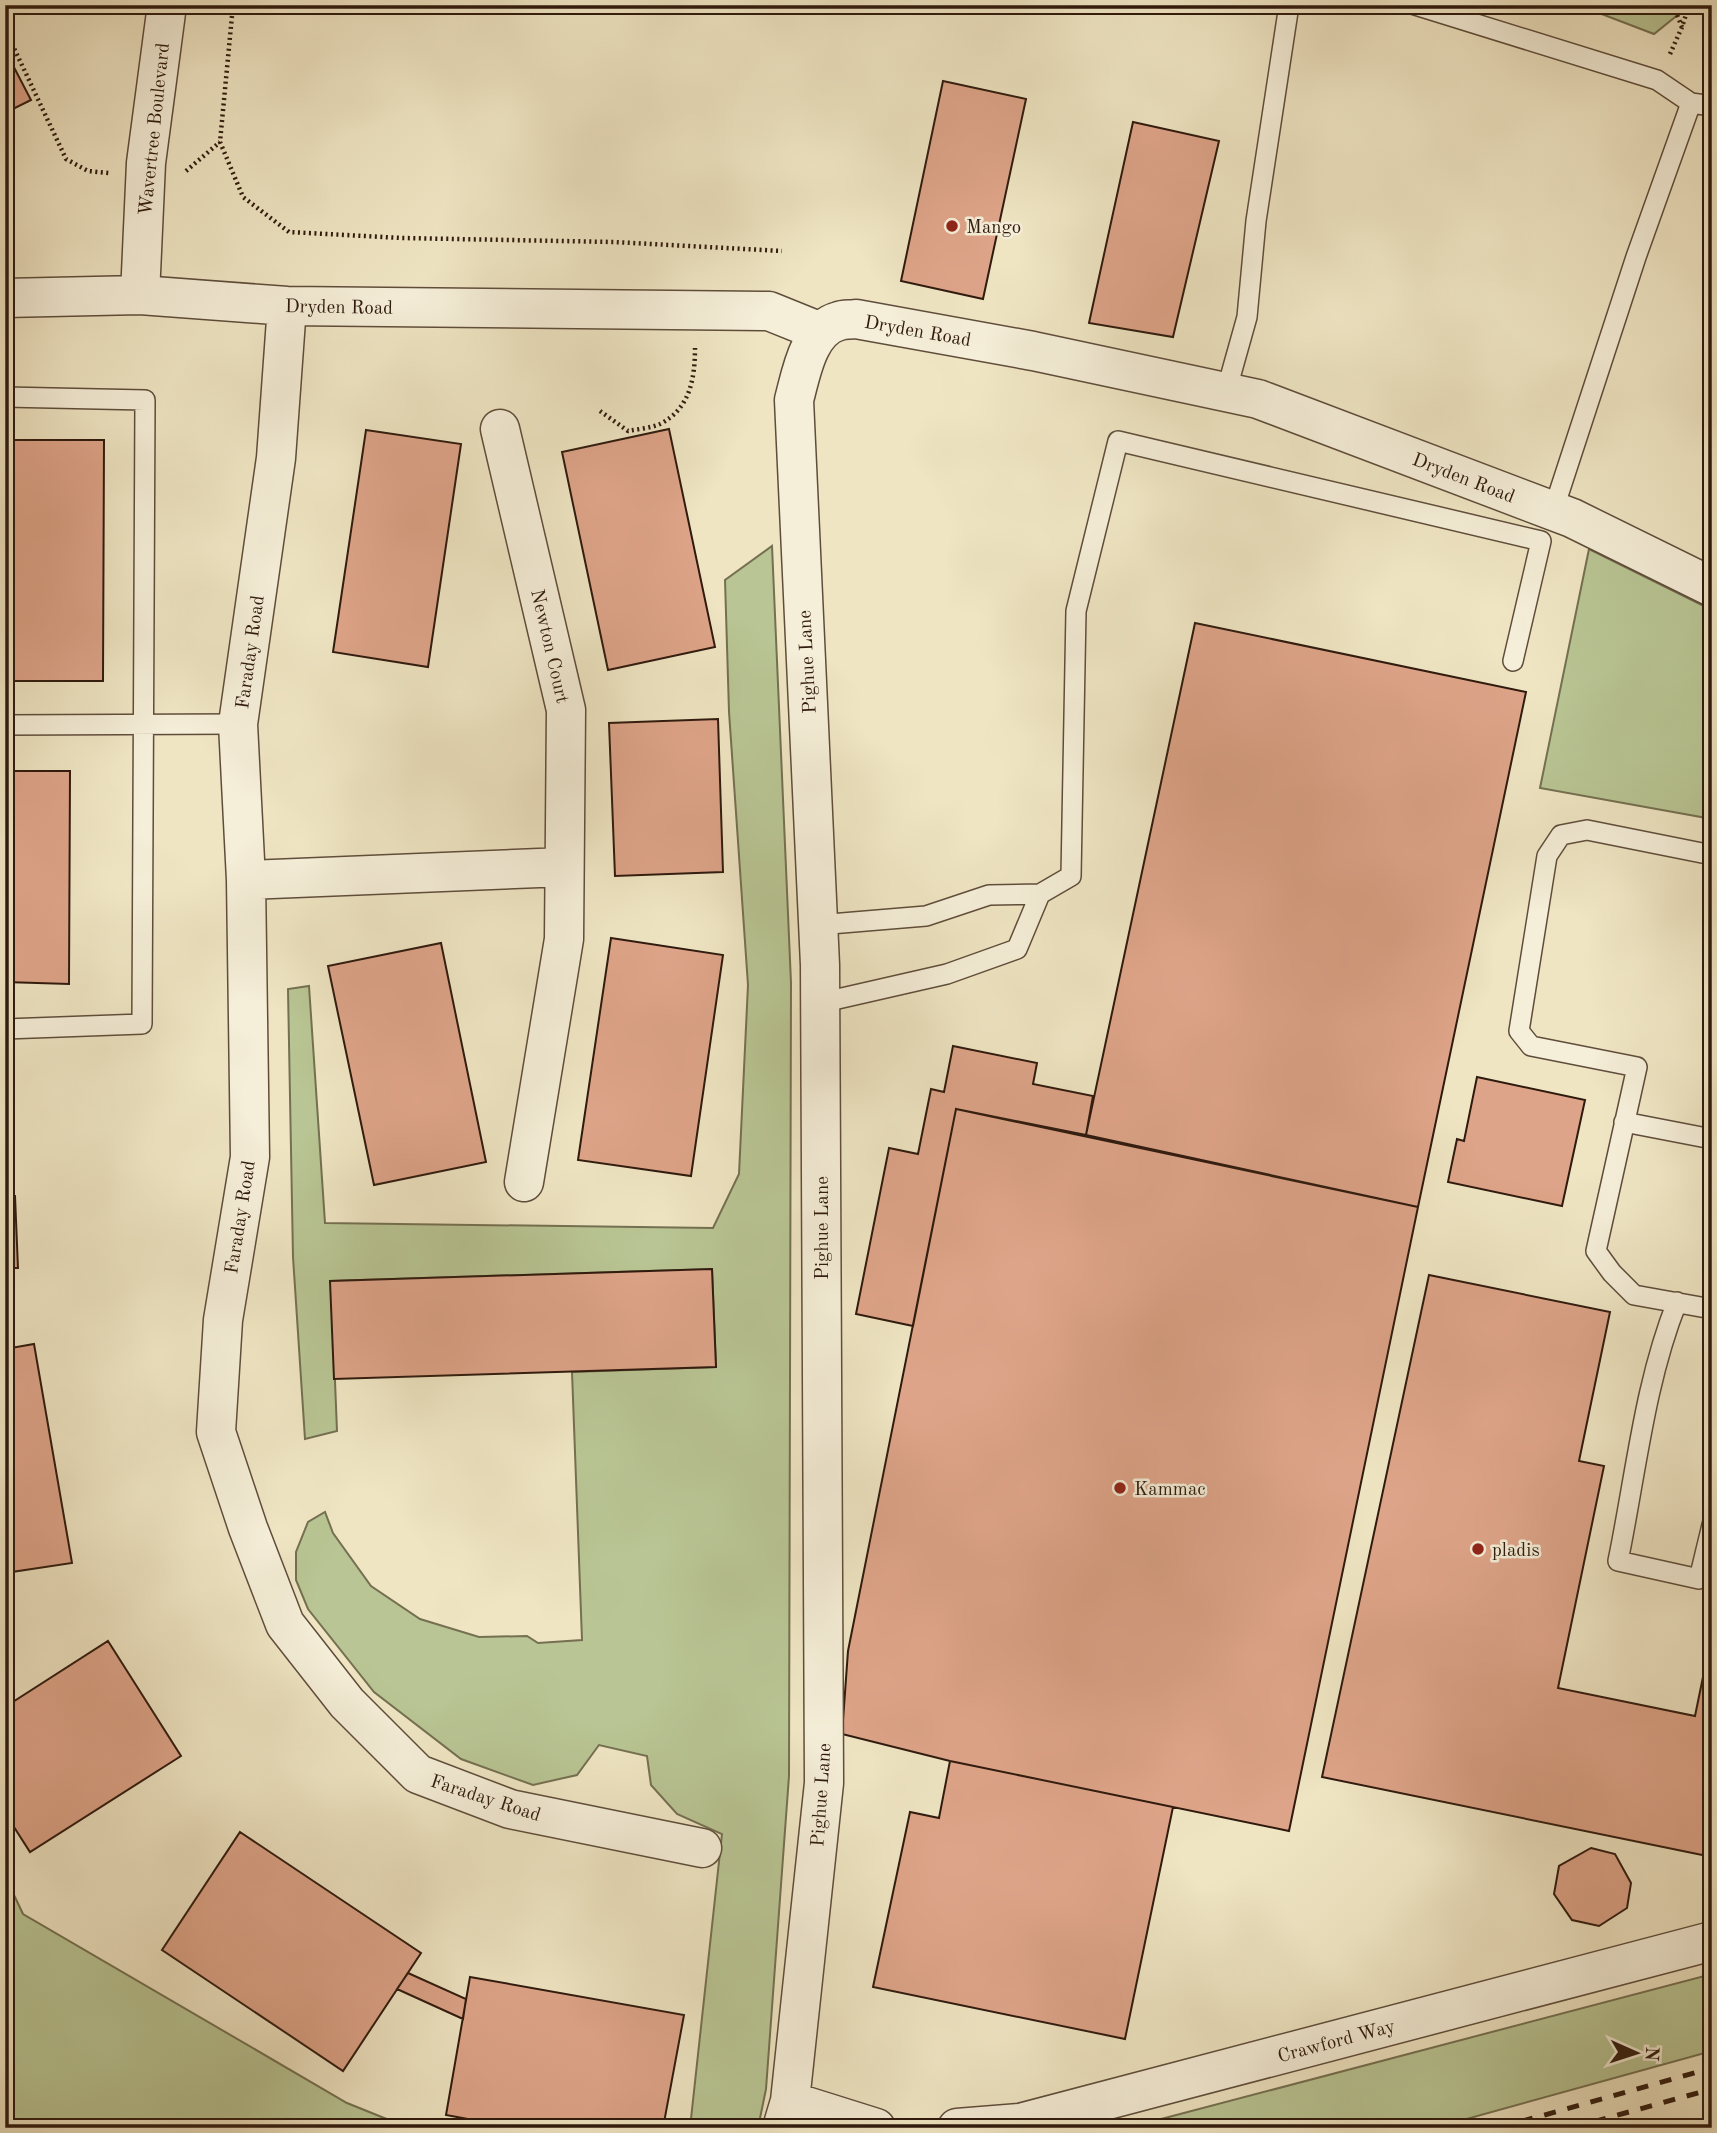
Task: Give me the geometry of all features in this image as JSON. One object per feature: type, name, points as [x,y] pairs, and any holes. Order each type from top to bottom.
[{"type":"street","name":"Wavertree Boulevard","points":[[140,295],[145,176],[167,5]]},
{"type":"street","name":"Dryden Road","points":[[5,298],[140,295],[286,306],[769,311],[821,332],[837,321],[856,319],[1033,351],[1226,391],[1269,403],[1553,511],[1712,587]]},
{"type":"street","name":"Faraday Road","points":[[286,306],[276,458],[239,724],[246,880],[250,1157],[223,1320],[216,1432],[248,1528],[285,1624],[347,1703],[418,1774],[510,1809],[702,1848]]},
{"type":"street","name":"Pighue Lane","points":[[786,2114],[824,1783],[820,1003],[794,400],[804,363],[821,332]]},
{"type":"street","name":"Newton Court","points":[[500,429],[566,710],[564,939],[524,1182]]},
{"type":"street","points":[[246,880],[564,867]]},
{"type":"street","name":"Crawford Way","points":[[957,2128],[1020,2123],[1712,1941]]},
{"type":"street","points":[[786,2114],[876,2128]]},
{"type":"lane","points":[[1226,391],[1247,317],[1256,221],[1289,5]]},
{"type":"lane","points":[[1415,5],[1657,80],[1691,103],[1712,106]]},
{"type":"lane","points":[[1553,511],[1636,257],[1691,103]]},
{"type":"lane","points":[[5,397],[145,400],[142,1024],[5,1029]]},
{"type":"lane","points":[[818,925],[926,916],[989,895],[1040,894],[1071,876],[1076,611],[1118,441],[1541,541],[1513,661]]},
{"type":"lane","points":[[5,725],[239,724]]},
{"type":"lane","points":[[1712,855],[1587,830],[1561,835],[1547,856],[1519,1031],[1531,1046],[1637,1067],[1596,1251],[1612,1273],[1634,1294],[1712,1309]]},
{"type":"lane","points":[[820,1003],[947,974],[1017,949],[1040,894]]},
{"type":"lane","points":[[1623,1122],[1712,1139]]},
{"type":"lane","points":[[1676,1302],[1664,1334],[1646,1408],[1618,1561],[1699,1579],[1712,1525]]},
{"type":"path","points":[[233,5],[220,142],[243,197],[289,232],[614,242],[782,251]]},
{"type":"path","points":[[1673,5],[1682,27]]},
{"type":"path","points":[[1657,80],[1682,27],[1689,5]]},
{"type":"path","points":[[5,29],[66,159],[88,171],[179,177],[220,142]]},
{"type":"path","points":[[600,411],[628,431],[658,425],[675,414],[688,395],[695,372],[696,310]]},
{"type":"green space","points":[[1590,5],[1690,5],[1654,34],[1591,10]]},
{"type":"green space","points":[[772,546],[791,983],[789,1776],[766,2089],[758,2128],[690,2128],[722,1834],[677,1814],[651,1785],[647,1756],[599,1745],[577,1775],[533,1785],[461,1759],[374,1692],[308,1609],[296,1580],[296,1552],[308,1522],[325,1512],[333,1533],[371,1586],[420,1619],[479,1637],[527,1636],[538,1643],[582,1640],[572,1372],[716,1367],[712,1269],[331,1281],[337,1431],[305,1439],[293,1257],[288,989],[309,986],[325,1223],[713,1228],[739,1174],[748,985],[729,712],[725,580]]},
{"type":"green space","points":[[1589,549],[1712,610],[1712,819],[1540,788]]},
{"type":"green space","points":[[5,1876],[23,1914],[347,2103],[409,2128],[5,2128]]},
{"type":"green space","points":[[1712,1974],[1712,2051],[1434,2128],[1127,2128]]},
{"type":"building","points":[[764,5],[804,5],[803,14],[764,12]]},
{"type":"building","points":[[5,50],[31,100],[5,113]]},
{"type":"building","points":[[943,81],[1026,99],[983,299],[901,281]]},
{"type":"building","points":[[1133,122],[1219,141],[1173,337],[1089,323]]},
{"type":"building","points":[[669,429],[715,647],[608,670],[562,452]]},
{"type":"building","points":[[366,430],[461,444],[428,667],[333,652]]},
{"type":"building","points":[[5,440],[104,440],[103,681],[8,681],[8,635],[5,635]]},
{"type":"building","points":[[1195,623],[1526,692],[1418,1207],[1086,1135]]},
{"type":"building","points":[[718,719],[723,872],[615,876],[609,723]]},
{"type":"building","points":[[5,771],[70,771],[69,984],[5,982]]},
{"type":"building","points":[[611,938],[723,955],[691,1176],[578,1160]]},
{"type":"building","points":[[441,943],[486,1162],[374,1185],[328,966]]},
{"type":"building","points":[[953,1046],[1037,1063],[1033,1084],[1093,1096],[1086,1135],[956,1109],[913,1326],[856,1314],[889,1148],[918,1154],[931,1089],[944,1092]]},
{"type":"building","points":[[1477,1077],[1585,1100],[1562,1206],[1448,1182],[1457,1139],[1464,1141]]},
{"type":"building","name":"Kammac","points":[[956,1109],[1418,1207],[1289,1831],[950,1761],[842,1734],[848,1651]]},
{"type":"building","points":[[15,1196],[18,1268],[5,1268],[5,1197]]},
{"type":"building","points":[[712,1269],[716,1367],[334,1379],[330,1281]]},
{"type":"building","name":"pladis","points":[[1429,1275],[1610,1312],[1579,1461],[1604,1466],[1558,1688],[1695,1716],[1712,1633],[1712,1857],[1322,1777]]},
{"type":"building","points":[[34,1344],[72,1563],[5,1573],[5,1349]]},
{"type":"building","points":[[108,1641],[181,1756],[30,1852],[5,1813],[5,1707]]},
{"type":"building","points":[[950,1761],[1173,1807],[1125,2039],[873,1987],[910,1812],[939,1818]]},
{"type":"building","points":[[240,1832],[421,1953],[343,2071],[162,1950]]},
{"type":"building","points":[[1591,1848],[1615,1854],[1631,1883],[1627,1908],[1599,1926],[1572,1920],[1554,1894],[1559,1866]]},
{"type":"building","points":[[408,1973],[466,1999],[463,2019],[397,1989]]},
{"type":"building","points":[[470,1977],[684,2015],[663,2128],[516,2128],[446,2115]]},
{"type":"railway","points":[[1498,2128],[1712,2068]]},
{"type":"railway","points":[[1571,2128],[1712,2089]]},
{"type":"place","name":"Mango","points":[[952,226]]},
{"type":"place","name":"Kammac","points":[[1120,1488]]},
{"type":"place","name":"pladis","points":[[1478,1549]]}]
